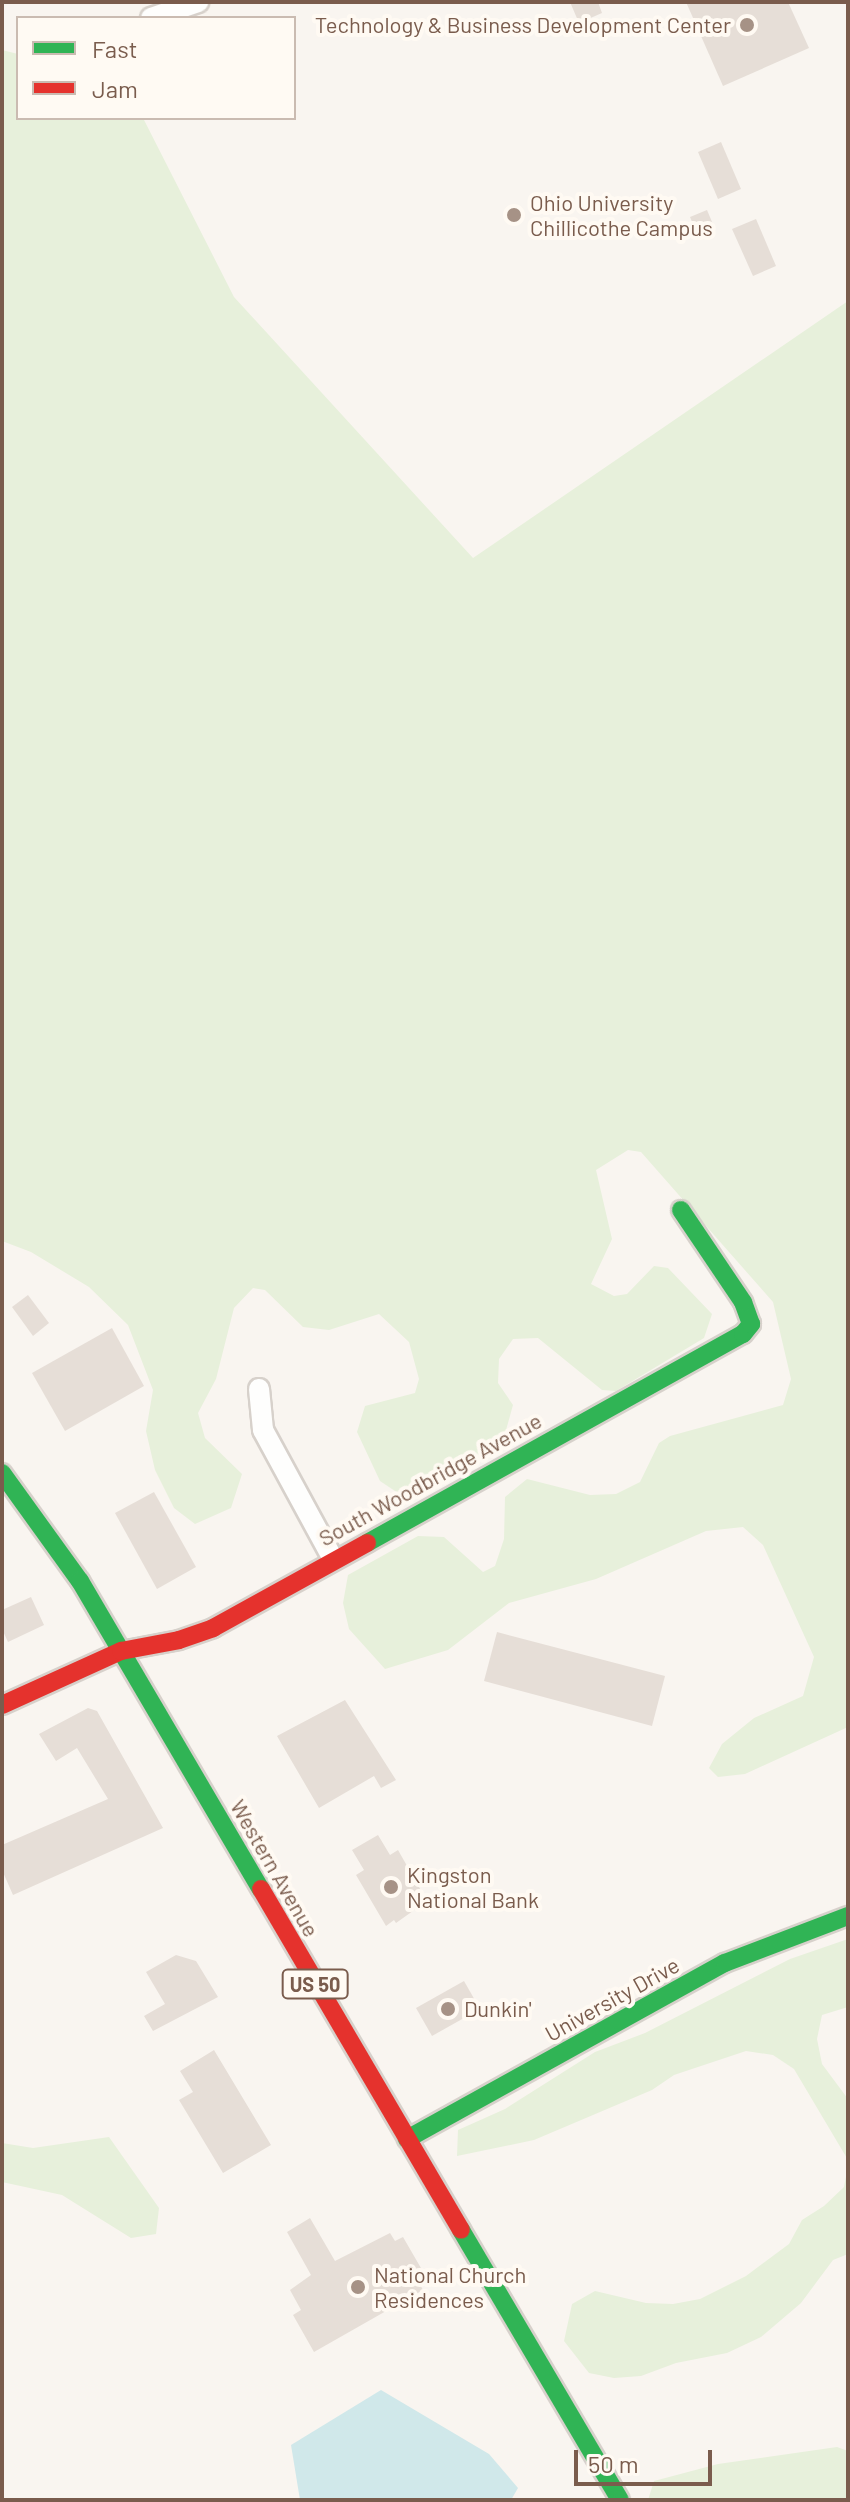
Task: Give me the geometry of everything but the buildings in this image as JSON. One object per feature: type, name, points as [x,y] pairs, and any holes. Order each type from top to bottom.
[{"type":"street","points":[[157,16],[194,3]]},
{"type":"street","name":"South Woodbridge Avenue","points":[[2,1705],[121,1651],[179,1640],[213,1628],[743,1334],[751,1324],[743,1302],[681,1210]]},
{"type":"street","points":[[259,1389],[263,1430],[333,1559]]},
{"type":"street","name":"Western Avenue","points":[[2,1473],[80,1581],[620,2500]]},
{"type":"street","name":"University Drive","points":[[407,2139],[725,1963],[848,1916]]},
{"type":"green space","points":[[2,50],[16,54],[16,120],[144,120],[234,297],[473,558],[848,301],[848,1727],[745,1774],[718,1777],[709,1768],[722,1744],[754,1718],[803,1696],[814,1657],[763,1545],[743,1527],[706,1531],[596,1579],[509,1603],[448,1650],[385,1669],[349,1629],[343,1603],[348,1575],[418,1536],[444,1537],[483,1572],[495,1566],[504,1539],[505,1497],[527,1479],[590,1495],[616,1494],[640,1482],[659,1443],[670,1436],[783,1405],[791,1379],[773,1302],[641,1152],[628,1150],[596,1170],[612,1239],[591,1284],[614,1296],[627,1294],[654,1266],[668,1268],[712,1314],[704,1338],[616,1391],[602,1390],[538,1338],[513,1339],[499,1359],[498,1383],[513,1405],[503,1441],[472,1464],[401,1495],[380,1481],[357,1432],[365,1406],[415,1393],[419,1379],[409,1342],[379,1314],[329,1330],[303,1327],[265,1290],[253,1288],[234,1308],[216,1379],[198,1413],[205,1438],[242,1474],[231,1508],[195,1524],[174,1508],[155,1470],[146,1431],[153,1390],[128,1325],[89,1287],[31,1252],[2,1241]]},
{"type":"green space","points":[[848,1939],[848,2007],[822,2015],[817,2039],[822,2064],[848,2099],[848,2160],[794,2069],[773,2055],[746,2051],[674,2075],[652,2090],[534,2140],[457,2156],[458,2130],[505,2109],[595,2052],[645,2033],[790,1959]]},
{"type":"green space","points":[[109,2137],[159,2208],[156,2234],[131,2238],[62,2195],[2,2182],[2,2143],[33,2148]]},
{"type":"green space","points":[[848,2166],[848,2254],[833,2260],[801,2303],[761,2337],[727,2353],[676,2363],[641,2376],[614,2378],[589,2373],[564,2341],[572,2304],[595,2291],[646,2303],[673,2304],[700,2299],[746,2276],[789,2244],[802,2220],[824,2206],[844,2187]]},
{"type":"green space","points":[[837,2447],[848,2451],[848,2500],[648,2500],[654,2481],[718,2464]]},
{"type":"water","points":[[381,2390],[489,2454],[518,2488],[511,2500],[300,2500],[291,2445]]},
{"type":"traffic: fast","points":[[367,1543],[743,1334],[751,1324],[743,1302],[681,1210]]},
{"type":"traffic: fast","points":[[2,1473],[80,1581],[261,1889]]},
{"type":"traffic: fast","points":[[407,2139],[725,1963],[848,1916]]},
{"type":"traffic: fast","points":[[461,2230],[620,2500]]},
{"type":"traffic: jam","points":[[2,1705],[121,1651],[179,1640],[213,1628],[367,1543]]},
{"type":"traffic: jam","points":[[261,1889],[461,2230]]},
{"type":"place","name":"Technology & Business Development Center","points":[[747,25]]},
{"type":"place","name":"Ohio University Chillicothe Campus","points":[[514,215]]},
{"type":"place","name":"Kingston National Bank","points":[[391,1887]]},
{"type":"place","name":"Dunkin'","points":[[448,2009]]},
{"type":"place","name":"National Church Residences","points":[[358,2287]]}]
